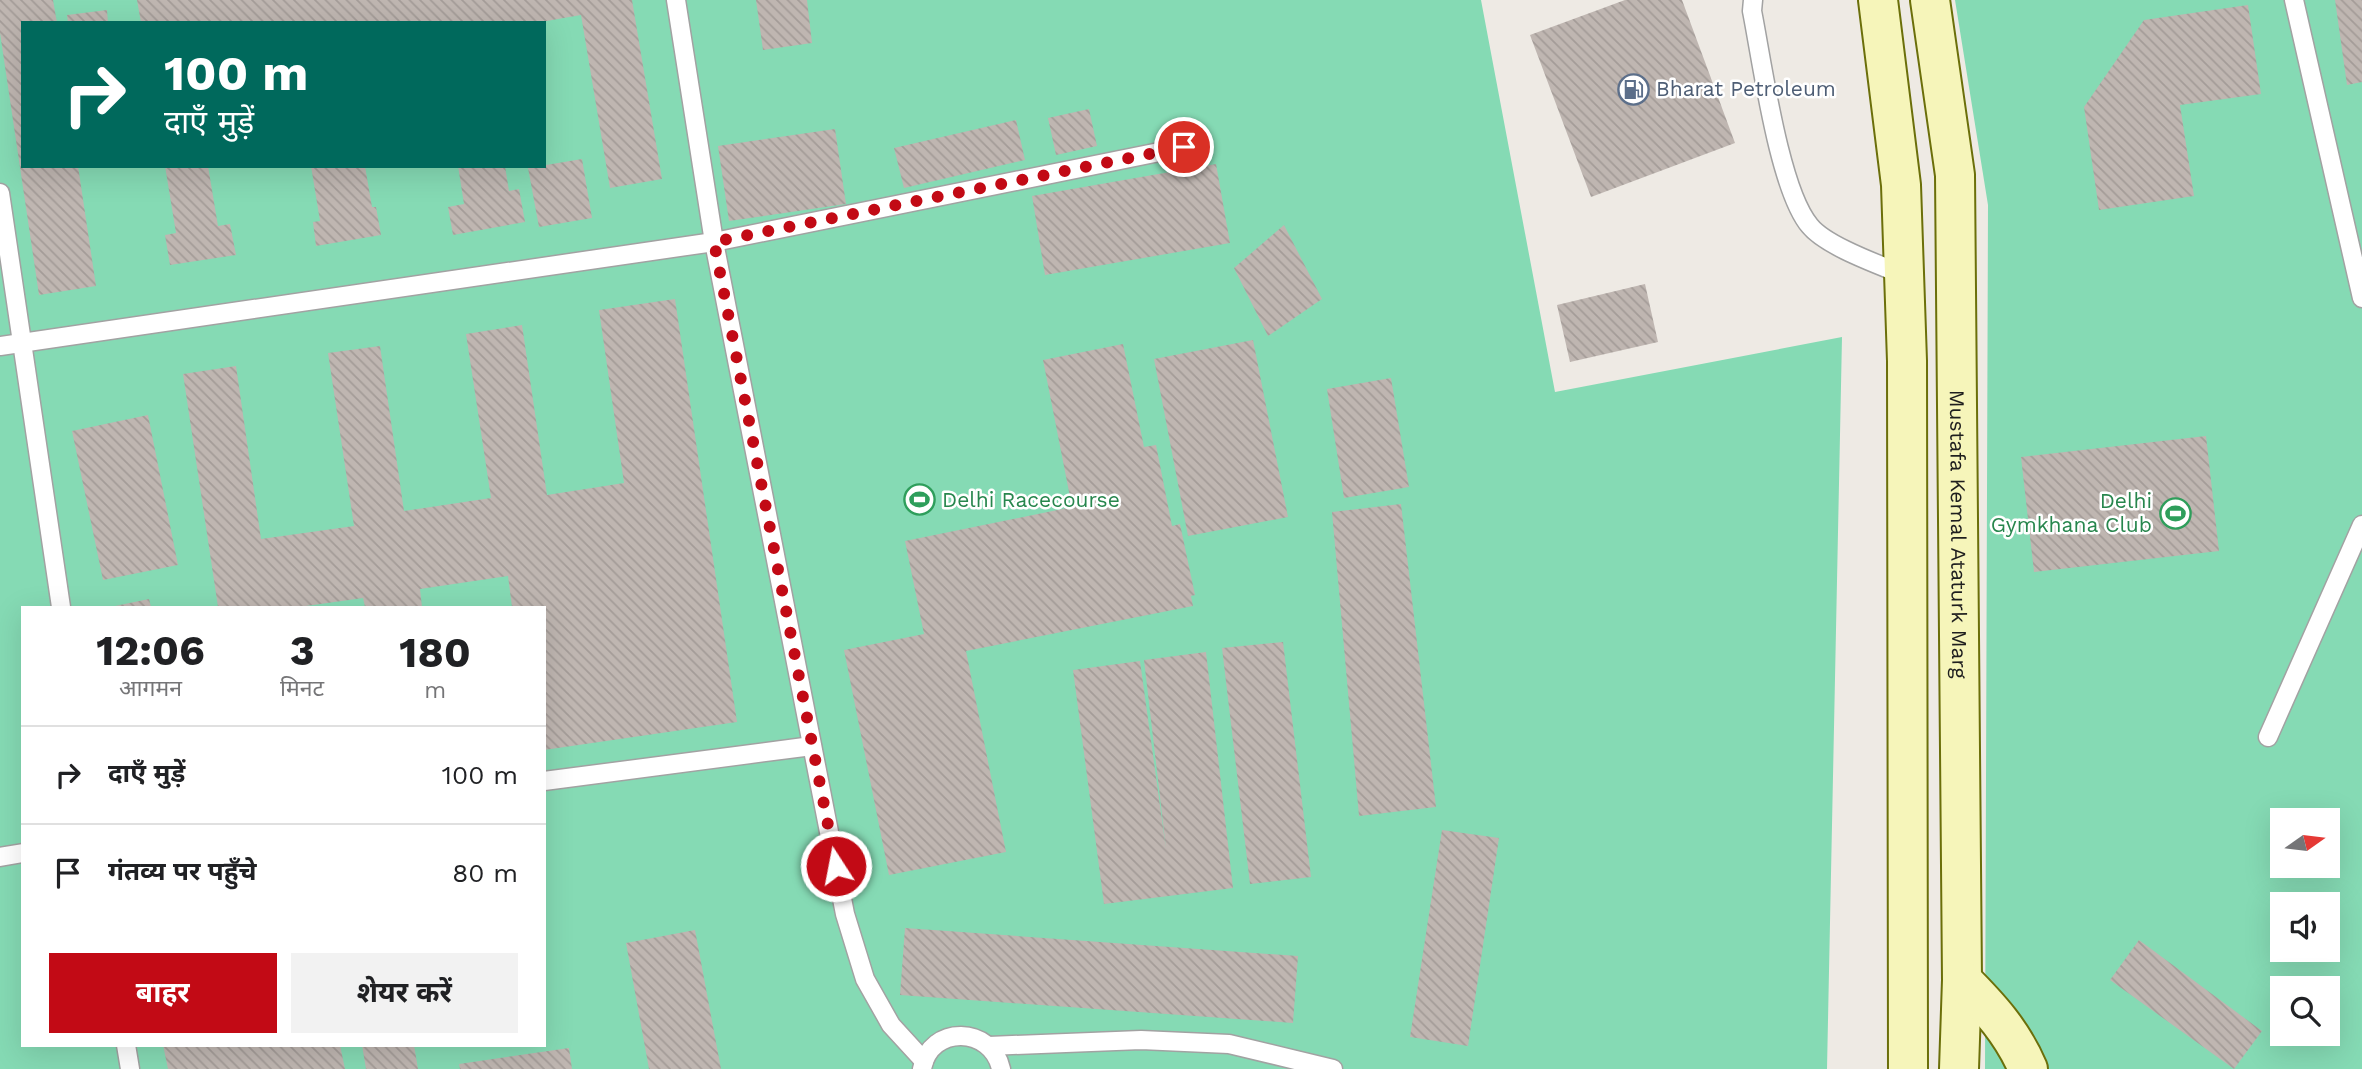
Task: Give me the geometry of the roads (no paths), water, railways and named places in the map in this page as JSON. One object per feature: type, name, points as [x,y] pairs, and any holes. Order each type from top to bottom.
[{"type":"main road","points":[[1878,0],[1901,186],[1904,275],[1909,1069]]},
{"type":"main road","name":"Mustafa Kemal Ataturk Marg","points":[[1930,0],[1955,175],[1962,980],[1959,1069]]},
{"type":"main road","points":[[1962,980],[1994,1012],[2016,1041],[2028,1069]]},
{"type":"lane","points":[[676,0],[714,242],[845,914],[865,979],[891,1025],[923,1065],[932,1048],[945,1038],[960,1035],[976,1037],[989,1046],[999,1059],[1001,1069]]},
{"type":"lane","points":[[1754,0],[1752,10],[1787,182],[1810,226],[1849,251],[1904,275]]},
{"type":"lane","points":[[2295,0],[2362,298]]},
{"type":"lane","points":[[0,346],[714,242],[1184,147]]},
{"type":"lane","points":[[0,193],[61,606]]},
{"type":"lane","points":[[2268,737],[2362,525]]},
{"type":"lane","points":[[546,781],[812,746]]},
{"type":"lane","points":[[0,857],[21,853]]},
{"type":"lane","points":[[989,1046],[1141,1040],[1229,1044],[1326,1068]]},
{"type":"lane","points":[[126,1047],[130,1069]]},
{"type":"lane","points":[[1287,1069],[1326,1068]]},
{"type":"place","name":"Bharat Petroleum","points":[[1633,89]]},
{"type":"place","name":"Delhi Racecourse","points":[[919,500]]},
{"type":"place","name":"Delhi Gymkhana Club","points":[[2175,513]]}]
